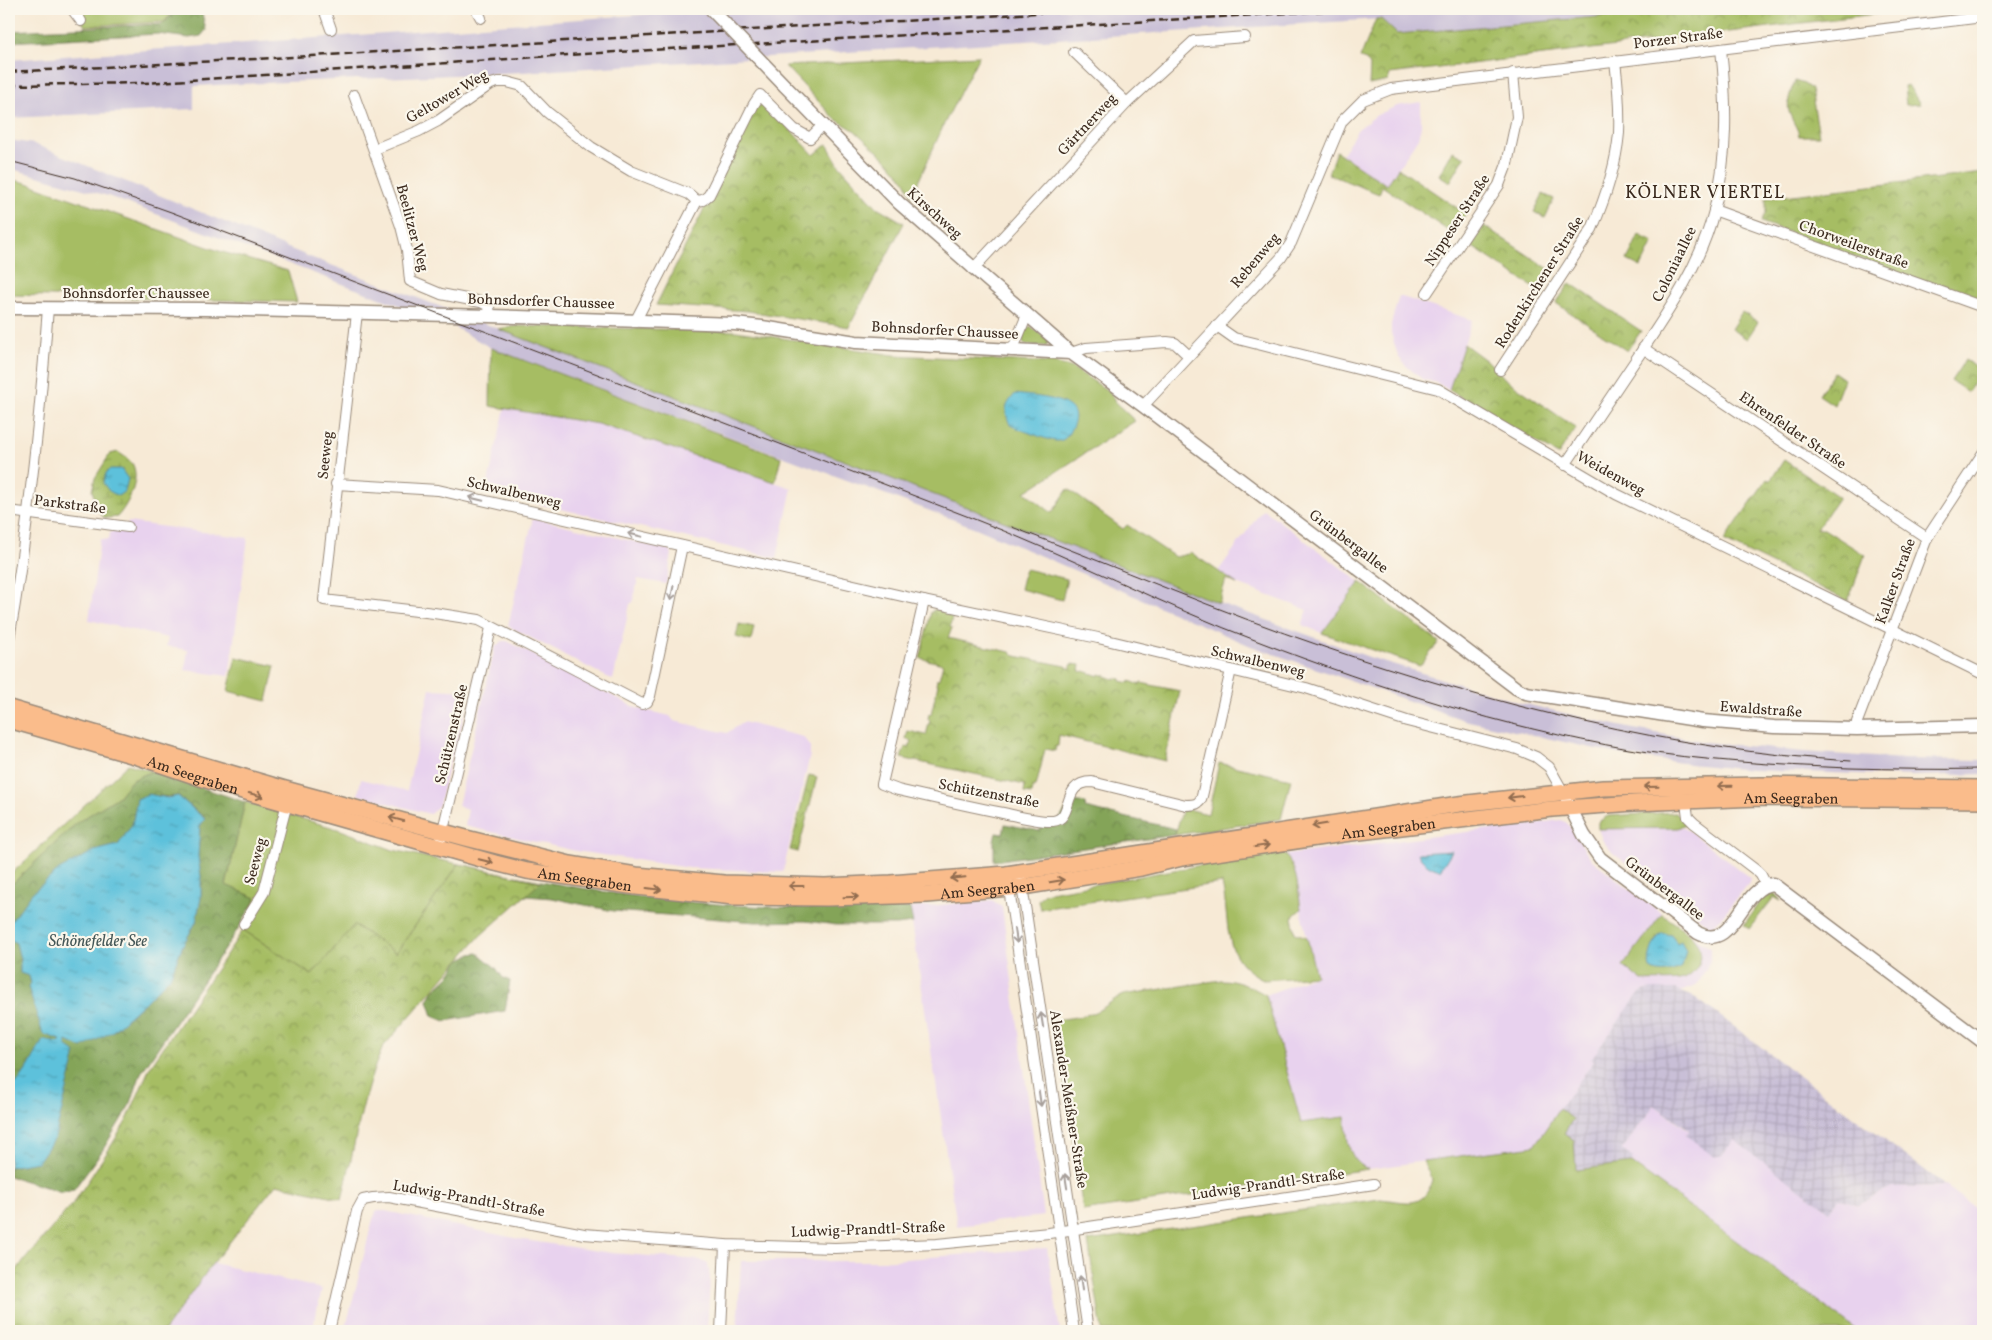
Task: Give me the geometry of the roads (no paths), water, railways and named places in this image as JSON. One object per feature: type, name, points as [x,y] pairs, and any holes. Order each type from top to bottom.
[{"type":"main road","name":"Am Seegraben","points":[[9,708],[285,789],[570,864],[636,874],[724,883],[825,886],[1014,880],[1141,868],[1182,858],[1343,834],[1571,808],[1634,803],[1686,805],[1759,798],[1983,800]]},
{"type":"main road","name":"Am Seegraben","points":[[9,720],[135,756],[218,784],[462,855],[527,870],[636,887],[734,897],[827,898],[906,896],[1014,880],[1459,804],[1602,788],[1761,785],[1983,788]]},
{"type":"street","points":[[72,9],[80,21]]},
{"type":"street","points":[[324,9],[331,29]]},
{"type":"street","name":"Kirschweg","points":[[711,9],[899,203],[1071,353],[1143,406]]},
{"type":"street","name":"Porzer Straße","points":[[1376,93],[1391,89],[1513,73],[1983,17]]},
{"type":"street","name":"Gärtnerweg","points":[[973,269],[1126,103],[1194,41],[1245,37]]},
{"type":"street","name":"Coloniaallee","points":[[1565,464],[1672,304],[1706,236],[1714,210],[1723,166],[1726,130],[1725,88],[1721,49]]},
{"type":"street","points":[[1074,52],[1126,103]]},
{"type":"street","name":"Rodenkirchener Straße","points":[[1500,370],[1592,229],[1603,204],[1612,174],[1619,135],[1619,100],[1615,61]]},
{"type":"street","name":"Nippeser Straße","points":[[1428,293],[1499,185],[1508,164],[1517,117],[1513,73]]},
{"type":"street","name":"Geltower Weg","points":[[375,149],[438,121],[491,84],[507,82],[522,86],[572,134],[612,161],[655,182],[689,194],[697,201]]},
{"type":"street","name":"Rebenweg","points":[[1143,406],[1281,258],[1291,243],[1342,121],[1363,100],[1376,93]]},
{"type":"street","name":"Beelitzer Weg","points":[[354,95],[375,149],[401,226],[407,250],[410,280],[441,294],[481,302],[489,306],[490,316]]},
{"type":"street","points":[[636,320],[697,201],[703,200],[709,195],[760,95],[794,129],[810,138],[823,125]]},
{"type":"street","name":"Chorweilerstraße","points":[[1714,210],[1983,307]]},
{"type":"street","name":"Bohnsdorfer Chaussee","points":[[9,308],[357,313],[735,324],[856,342],[1071,353]]},
{"type":"street","points":[[9,639],[28,514],[40,416],[48,308]]},
{"type":"street","name":"Seeweg","points":[[357,313],[324,600],[464,617],[479,620],[491,628]]},
{"type":"street","points":[[1012,351],[1027,315]]},
{"type":"street","name":"Weidenweg","points":[[1217,326],[1234,338],[1438,389],[1565,464],[1669,521],[1983,674]]},
{"type":"street","points":[[1071,353],[1086,348],[1167,342],[1175,343],[1189,356]]},
{"type":"street","name":"Ehrenfelder Straße","points":[[1644,348],[1926,538]]},
{"type":"street","name":"Grünbergallee","points":[[1143,406],[1516,688],[1526,694],[1538,696]]},
{"type":"street","name":"Kalker Straße","points":[[1857,729],[1857,722],[1926,538],[1983,453]]},
{"type":"street","name":"Schwalbenweg","points":[[336,484],[438,490],[924,602],[1098,638],[1306,688],[1407,722],[1517,750],[1544,761],[1554,774],[1563,792]]},
{"type":"street","name":"Parkstraße","points":[[9,511],[128,527]]},
{"type":"street","points":[[491,628],[642,704],[647,702],[650,696],[682,546]]},
{"type":"street","name":"Schützenstraße","points":[[924,602],[882,784],[898,790],[1003,813],[1053,821],[1063,815],[1074,788],[1085,782],[1092,782],[1186,805],[1197,804],[1201,801],[1231,670]]},
{"type":"street","name":"Schützenstraße","points":[[439,847],[491,628]]},
{"type":"street","name":"Ewaldstraße","points":[[1538,696],[1703,721],[1804,729],[1983,726]]},
{"type":"street","name":"Grünbergallee","points":[[1563,792],[1584,835],[1600,858],[1704,937],[1716,938],[1722,934],[1760,888],[1766,885]]},
{"type":"street","name":"Seeweg","points":[[244,924],[264,892],[287,803]]},
{"type":"street","points":[[1686,805],[1688,817],[1757,871],[1766,885],[1773,884],[1784,891],[1983,1042]]},
{"type":"street","name":"Alexander-Meißner-Straße","points":[[1014,880],[1074,1229],[1088,1331]]},
{"type":"street","name":"Alexander-Meißner-Straße","points":[[1014,880],[1074,1331]]},
{"type":"street","name":"Ludwig-Prandtl-Straße","points":[[329,1331],[357,1211],[363,1200],[373,1198],[389,1197],[584,1234],[725,1245],[836,1248],[936,1244],[1060,1231],[1374,1184]]},
{"type":"street","points":[[721,1331],[725,1245]]},
{"type":"water","points":[[1015,394],[1057,401],[1073,410],[1075,418],[1066,437],[1063,440],[1054,441],[1010,425],[1006,409]]},
{"type":"water","points":[[110,469],[121,469],[128,479],[125,491],[118,496],[109,491],[103,483],[106,473]]},
{"type":"water","name":"Schönefelder See","points":[[148,794],[168,798],[178,796],[205,819],[200,826],[198,856],[201,876],[201,898],[196,922],[182,947],[170,977],[144,1003],[113,1031],[82,1048],[67,1041],[66,1046],[76,1053],[55,1137],[38,1162],[9,1167],[9,1082],[17,1083],[43,1040],[59,1043],[61,1040],[43,1034],[28,987],[31,983],[29,976],[20,973],[20,959],[16,943],[9,938],[9,924],[32,893],[59,870],[94,851],[118,845],[132,825],[137,799]]},
{"type":"water","points":[[1452,851],[1440,870],[1426,864],[1418,853]]},
{"type":"water","points":[[1662,933],[1671,935],[1677,943],[1681,941],[1686,950],[1682,967],[1666,972],[1650,969],[1649,960],[1652,949]]},
{"type":"tram line","points":[[9,161],[75,178],[171,212],[670,402],[1006,532],[1223,628],[1305,659],[1396,690],[1488,718],[1582,740],[1684,757],[1766,764],[1849,768],[1983,769]]},
{"type":"tram line","points":[[1012,527],[1284,633],[1453,688],[1583,722],[1650,735],[1716,747],[1851,761]]},
{"type":"railway","points":[[9,72],[1104,9]]},
{"type":"railway","points":[[9,85],[144,83],[583,54],[1357,9]]},
{"type":"district","name":"KÖLNER VIERTEL","points":[[1705,192]]}]
